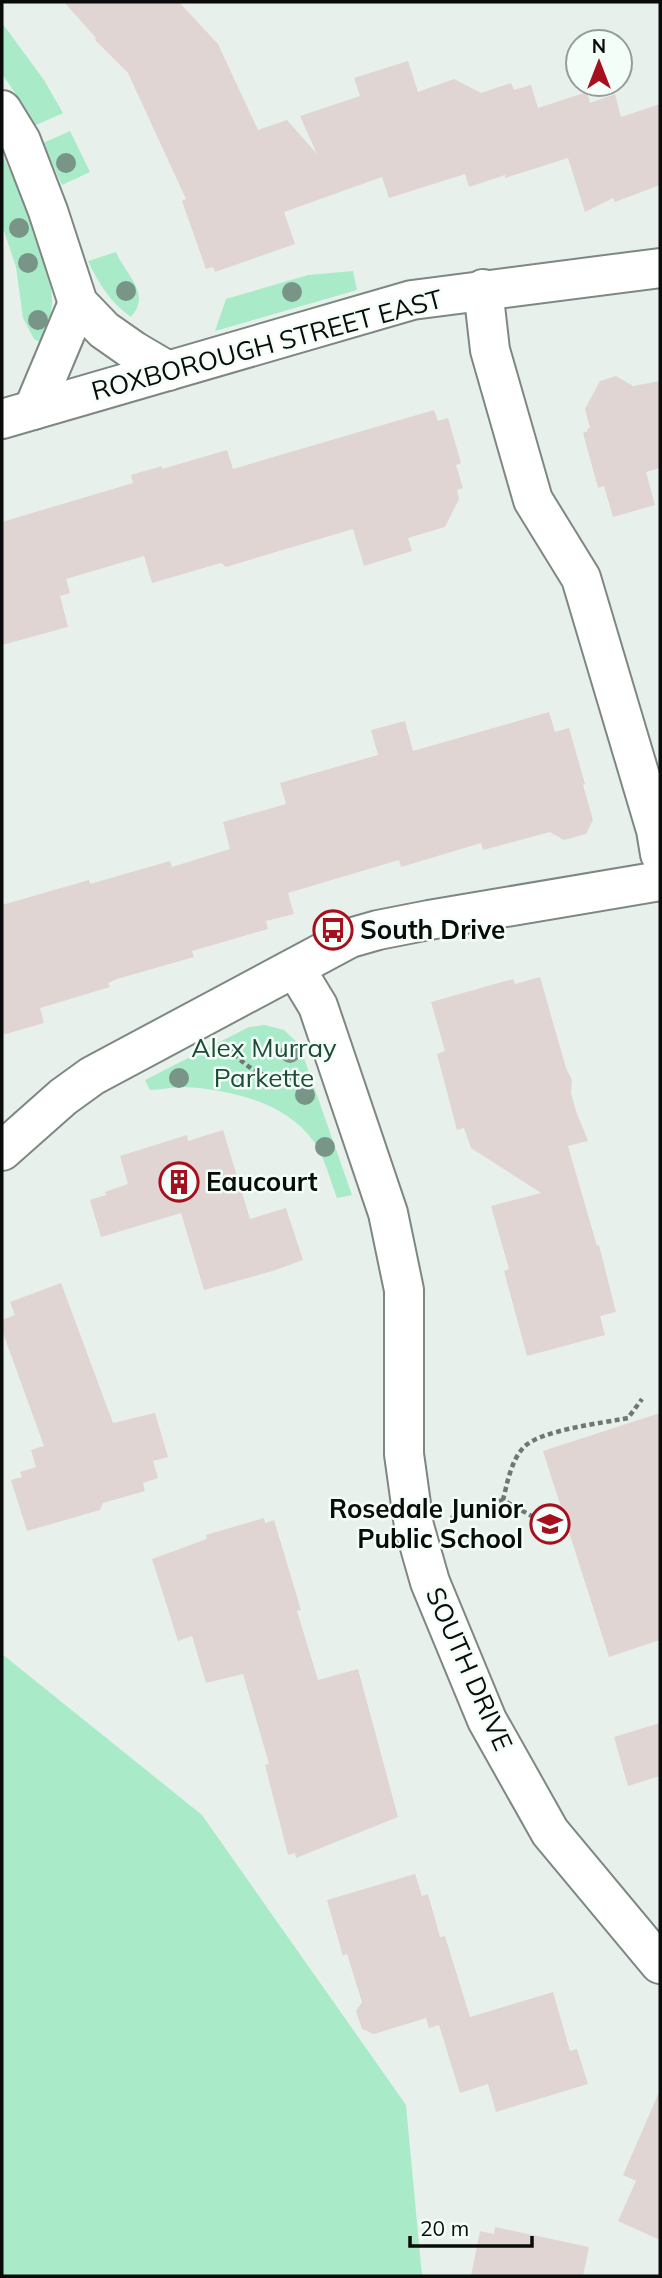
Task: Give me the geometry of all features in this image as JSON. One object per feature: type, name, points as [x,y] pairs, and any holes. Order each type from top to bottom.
[{"type":"street","points":[[2,110],[21,141],[48,211],[78,303],[99,326],[168,371]]},
{"type":"street","name":"ROXBOROUGH STREET EAST","points":[[17,414],[412,300],[660,268]]},
{"type":"street","points":[[483,289],[490,350],[534,500],[581,578],[656,830],[660,854]]},
{"type":"street","points":[[17,414],[78,303]]},
{"type":"street","points":[[2,1152],[62,1097],[92,1076],[350,938],[379,930],[660,881]]},
{"type":"street","name":"SOUTH DRIVE","points":[[295,968],[318,1006],[388,1213],[404,1290],[404,1454],[414,1526],[430,1582],[487,1720],[550,1832],[660,1964]]},
{"type":"path","points":[[224,1045],[238,1059],[265,1077],[282,1080],[303,1076]]},
{"type":"path","points":[[503,1500],[511,1471],[522,1448],[540,1436],[628,1418],[642,1399]]},
{"type":"path","points":[[450,1518],[503,1500],[555,1529]]},
{"type":"green space","points":[[2,23],[44,80],[63,113],[34,126],[2,74]]},
{"type":"green space","points":[[70,131],[90,172],[62,185],[43,143]]},
{"type":"green space","points":[[2,154],[26,206],[51,285],[50,318],[43,344],[34,339],[23,318],[16,267],[2,225]]},
{"type":"green space","points":[[116,252],[138,292],[137,308],[131,317],[106,292],[88,261]]},
{"type":"green space","points":[[353,271],[357,290],[215,331],[226,299],[308,275]]},
{"type":"green space","name":"Alex Murray Parkette","points":[[265,1025],[284,1030],[299,1044],[352,1195],[337,1198],[314,1142],[302,1128],[273,1108],[237,1095],[200,1088],[150,1090],[145,1080],[249,1027]]},
{"type":"green space","points":[[2,1654],[202,1815],[406,2105],[422,2276],[2,2276]]},
{"type":"building","points":[[64,2],[179,2],[218,44],[258,130],[287,120],[317,154],[300,116],[360,96],[354,78],[408,61],[418,92],[454,79],[481,93],[511,83],[514,90],[531,85],[538,108],[569,98],[589,98],[590,103],[604,98],[616,98],[621,117],[660,104],[660,185],[615,202],[613,198],[585,212],[568,158],[469,187],[465,174],[389,198],[382,177],[284,212],[295,244],[215,272],[213,267],[206,269],[182,201],[186,199],[128,73]]},
{"type":"building","points":[[616,376],[633,386],[660,381],[660,468],[646,472],[655,505],[613,517],[604,486],[598,488],[583,433],[590,428],[585,409],[600,381]]},
{"type":"building","points":[[434,410],[438,421],[448,418],[461,463],[456,465],[463,488],[457,490],[459,499],[445,527],[408,538],[412,551],[364,566],[353,529],[226,567],[221,563],[152,583],[144,556],[66,579],[70,593],[60,596],[68,627],[2,645],[2,522],[133,483],[131,475],[162,466],[162,469],[227,450],[233,469]]},
{"type":"building","points":[[549,712],[555,732],[569,728],[593,820],[586,834],[564,840],[550,832],[483,850],[481,843],[401,867],[399,860],[288,893],[294,914],[266,921],[268,929],[192,951],[194,957],[117,979],[108,983],[110,987],[40,1008],[44,1023],[2,1035],[2,905],[89,880],[90,884],[170,861],[172,867],[230,849],[223,822],[286,804],[280,783],[378,755],[371,730],[405,721],[413,751]]},
{"type":"building","points":[[540,977],[566,1068],[572,1080],[571,1093],[576,1111],[588,1141],[568,1146],[597,1246],[599,1245],[616,1312],[600,1316],[605,1335],[527,1356],[504,1271],[509,1269],[491,1206],[541,1193],[471,1148],[464,1128],[457,1130],[437,1054],[445,1051],[431,1002],[513,979],[515,984]]},
{"type":"building","points":[[223,1130],[250,1219],[286,1208],[303,1260],[204,1290],[181,1213],[101,1237],[90,1200],[128,1184],[120,1156],[187,1135],[188,1141]]},
{"type":"building","points":[[61,1283],[113,1423],[155,1413],[168,1457],[153,1461],[158,1478],[143,1483],[145,1491],[103,1503],[100,1510],[27,1531],[11,1480],[22,1477],[20,1472],[36,1467],[31,1450],[44,1446],[2,1330],[2,1320],[15,1315],[10,1302]]},
{"type":"building","points":[[660,1413],[660,1640],[609,1657],[543,1451]]},
{"type":"building","points":[[264,1518],[265,1523],[274,1520],[301,1610],[297,1611],[318,1680],[358,1669],[398,1817],[296,1858],[295,1853],[288,1855],[265,1765],[269,1764],[243,1674],[206,1683],[192,1636],[178,1641],[152,1559],[207,1539],[206,1535]]},
{"type":"building","points":[[660,1723],[660,1776],[628,1786],[614,1737]]},
{"type":"building","points":[[415,1874],[422,1896],[428,1894],[440,1937],[445,1936],[470,2017],[553,1992],[570,2051],[577,2049],[588,2084],[496,2112],[488,2084],[460,2093],[439,2025],[429,2028],[426,2018],[374,2034],[362,2029],[356,2011],[362,2002],[347,1954],[343,1956],[327,1900]]},
{"type":"building","points":[[660,2090],[660,2240],[618,2221],[636,2181],[623,2175]]},
{"type":"building","points":[[495,2227],[589,2247],[583,2276],[471,2276],[480,2231],[494,2234]]},
{"type":"place","name":"South Drive","points":[[333,930]]},
{"type":"place","name":"Eaucourt","points":[[179,1182]]},
{"type":"place","name":"Rosedale Junior Public School","points":[[550,1524]]}]
